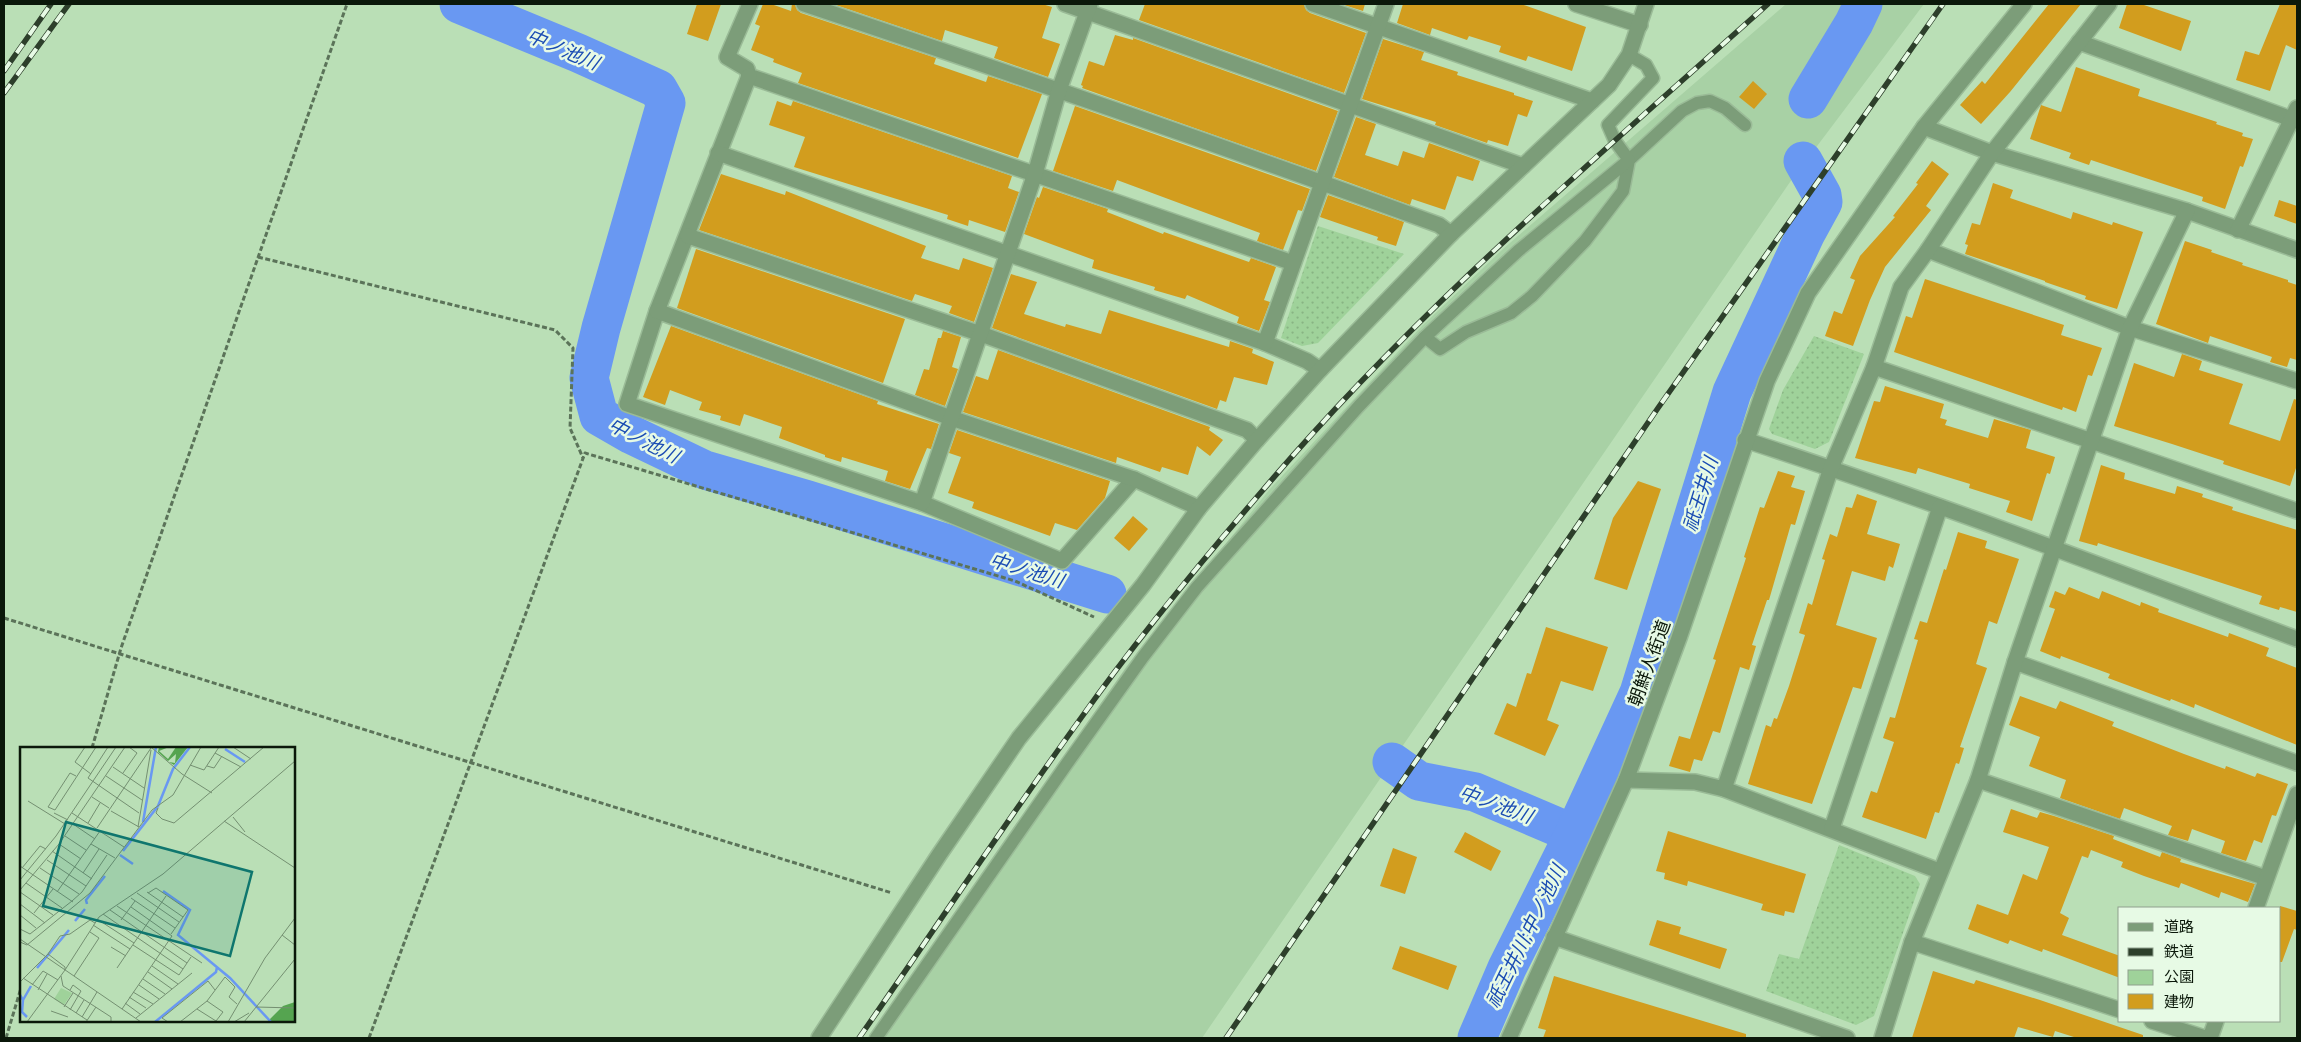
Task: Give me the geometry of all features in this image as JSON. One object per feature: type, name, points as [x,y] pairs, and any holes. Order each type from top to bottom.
[{"type":"street","points":[[750,4],[726,57],[747,69],[749,76],[718,153],[688,236],[657,311],[627,404],[922,503],[1062,561],[1134,479]]},
{"type":"street","points":[[804,4],[1059,90],[1324,183],[1439,225],[1451,234]]},
{"type":"street","points":[[1065,4],[1088,8],[1523,166]]},
{"type":"street","points":[[1313,4],[1592,102]]},
{"type":"street","points":[[1265,343],[1324,183],[1386,4]]},
{"type":"street","points":[[1576,4],[1640,25]]},
{"type":"street","points":[[819,1038],[1019,738],[1112,625],[1199,508],[1320,370],[1451,234],[1609,85],[1629,55],[1646,4]]},
{"type":"street","name":"朝鮮人街道","points":[[1509,1038],[1626,780],[1679,638],[1745,440],[1767,381],[1808,293],[1924,126],[2024,4]]},
{"type":"street","points":[[1724,789],[1831,468],[1874,367],[1901,287],[1992,154],[2109,4]]},
{"type":"street","points":[[922,503],[1035,174],[1059,90],[1088,8]]},
{"type":"street","points":[[2079,42],[2295,116],[2238,230]]},
{"type":"street","points":[[749,76],[1293,263]]},
{"type":"street","points":[[1924,126],[1992,154],[2187,211],[2297,250]]},
{"type":"street","points":[[718,153],[1265,343],[1307,361],[1320,370]]},
{"type":"street","points":[[1882,1038],[1912,942],[1939,871],[1978,780],[2015,662],[2130,328],[2187,211]]},
{"type":"street","points":[[688,236],[981,334],[1247,430],[1257,440]]},
{"type":"street","points":[[1928,250],[2130,328],[2297,381]]},
{"type":"street","points":[[657,311],[951,418],[1134,479],[1199,508]]},
{"type":"street","points":[[1874,367],[2297,511]]},
{"type":"street","points":[[1745,440],[1831,468],[2054,548],[2297,639]]},
{"type":"street","points":[[1832,828],[1940,507]]},
{"type":"street","points":[[2015,662],[2297,763]]},
{"type":"street","points":[[1626,780],[1695,782],[1724,789],[1832,828],[1939,871]]},
{"type":"street","points":[[1978,780],[2266,878]]},
{"type":"street","points":[[2256,907],[2297,794]]},
{"type":"street","points":[[1554,937],[1847,1038]]},
{"type":"street","points":[[1912,942],[2118,1009]]},
{"type":"street","points":[[2155,1022],[2205,1038]]},
{"type":"street","points":[[2210,1038],[2216,1022]]},
{"type":"lane","points":[[1425,337],[1440,349],[1466,332],[1511,313],[1532,296],[1585,240],[1623,191],[1629,160],[1615,141],[1608,125],[1653,78],[1646,65],[1629,55]]},
{"type":"lane","points":[[876,1038],[1077,749],[1143,657],[1197,587],[1346,420],[1425,337],[1518,251],[1629,160],[1682,111],[1696,103],[1710,101],[1725,108],[1745,126]]},
{"type":"path","points":[[92,747],[121,648],[347,4]]},
{"type":"path","points":[[258,257],[554,330],[574,348],[570,428],[583,458]]},
{"type":"path","points":[[369,1038],[585,453],[1015,581],[1112,625]]},
{"type":"path","points":[[4,618],[910,899]]},
{"type":"path","points":[[6,1038],[20,991]]},
{"type":"shaded area","points":[[1786,4],[1924,4],[1790,182],[1202,1038],[869,1038],[1126,667],[1270,489],[1422,326],[1503,249]]},
{"type":"green space","points":[[1318,226],[1404,254],[1318,343],[1302,346],[1281,338]]},
{"type":"green space","points":[[1814,336],[1864,354],[1829,442],[1815,449],[1772,434],[1769,429],[1783,390]]},
{"type":"green space","points":[[1839,845],[1915,876],[1920,884],[1874,1016],[1856,1025],[1766,991],[1779,954],[1799,959]]},
{"type":"building","points":[[697,4],[721,4],[708,41],[687,34]]},
{"type":"building","points":[[763,4],[771,4],[791,11],[792,4],[795,4],[797,10],[801,13],[936,58],[934,64],[986,82],[988,76],[1042,94],[1018,158],[798,83],[802,73],[773,62],[774,59],[751,50],[760,26],[755,24]]},
{"type":"building","points":[[833,4],[1042,4],[1052,7],[1042,38],[1060,44],[1048,77],[994,58],[998,47],[945,30],[942,41]]},
{"type":"building","points":[[1145,4],[1304,4],[1306,10],[1310,13],[1366,33],[1344,93],[1139,20]]},
{"type":"building","points":[[1341,4],[1365,4],[1363,11]]},
{"type":"building","points":[[1403,4],[1521,4],[1586,27],[1572,71],[1528,56],[1526,61],[1499,52],[1501,46],[1469,36],[1467,40],[1432,28],[1430,35],[1397,23]]},
{"type":"building","points":[[2049,4],[2081,4],[2010,92],[1981,124],[1960,105],[1982,81],[1985,84]]},
{"type":"building","points":[[2127,4],[2141,4],[2191,21],[2181,51],[2119,28]]},
{"type":"building","points":[[2280,4],[2297,4],[2297,50],[2286,45],[2270,91],[2236,80],[2245,51],[2259,55]]},
{"type":"building","points":[[1115,35],[1133,40],[1133,38],[1338,111],[1316,171],[1082,88],[1083,86],[1081,85],[1089,61],[1104,66]]},
{"type":"building","points":[[1383,39],[1424,52],[1421,60],[1458,72],[1457,75],[1533,101],[1527,117],[1518,114],[1508,146],[1488,140],[1487,143],[1435,125],[1436,122],[1362,99]]},
{"type":"building","points":[[2076,67],[2140,89],[2138,96],[2217,122],[2216,124],[2243,133],[2242,136],[2253,139],[2243,167],[2240,166],[2225,209],[2202,201],[2203,197],[2091,160],[2089,165],[2069,158],[2071,153],[2030,139],[2041,105],[2061,112]]},
{"type":"building","points":[[1753,81],[1767,94],[1754,109],[1739,97]]},
{"type":"building","points":[[777,101],[791,106],[793,101],[1012,176],[1008,188],[1019,192],[1005,232],[969,220],[968,226],[947,219],[948,215],[794,167],[805,137],[769,125]]},
{"type":"building","points":[[1075,106],[1310,189],[1302,211],[1298,210],[1283,250],[1257,241],[1260,233],[1117,180],[1113,191],[1053,171]]},
{"type":"building","points":[[1356,117],[1376,124],[1365,155],[1398,166],[1403,151],[1424,158],[1429,143],[1480,161],[1473,181],[1457,176],[1445,210],[1412,199],[1410,205],[1334,177]]},
{"type":"building","points":[[1932,161],[1949,174],[1926,206],[1931,210],[1885,267],[1870,300],[1853,346],[1825,336],[1834,311],[1842,314],[1855,280],[1850,278],[1860,256],[1895,217],[1893,216],[1918,184],[1916,183]]},
{"type":"building","points":[[721,174],[785,195],[786,191],[926,246],[921,258],[959,270],[963,258],[993,268],[974,322],[949,313],[952,306],[915,294],[912,301],[699,230]]},
{"type":"building","points":[[1993,183],[2013,190],[2010,198],[2071,219],[2073,212],[2112,225],[2113,222],[2143,232],[2117,309],[2085,299],[2086,296],[2045,281],[1965,254],[1968,245],[1965,244],[1972,223],[1980,225]]},
{"type":"building","points":[[1043,187],[1108,209],[1107,212],[1163,234],[1164,232],[1249,262],[1251,258],[1276,267],[1264,300],[1270,302],[1259,331],[1237,323],[1239,317],[1187,295],[1185,299],[1154,290],[1155,287],[1092,268],[1094,260],[1024,234],[1037,197],[1039,198]]},
{"type":"building","points":[[1328,195],[1404,222],[1396,246],[1377,240],[1378,237],[1320,217]]},
{"type":"building","points":[[2279,200],[2297,206],[2297,224],[2274,216]]},
{"type":"building","points":[[2185,241],[2297,285],[2297,360],[2290,358],[2287,367],[2270,362],[2272,357],[2210,336],[2208,343],[2156,324]]},
{"type":"building","points":[[696,249],[905,319],[883,383],[677,308]]},
{"type":"building","points":[[1011,274],[1037,282],[1024,314],[1065,327],[1066,324],[1101,334],[1109,310],[1229,347],[1230,341],[1253,349],[1252,353],[1274,362],[1267,385],[1234,377],[1226,402],[1220,400],[1217,409],[992,328]]},
{"type":"building","points":[[1925,279],[2064,325],[2061,335],[2102,348],[2092,376],[2088,375],[2076,412],[2063,407],[2062,410],[1894,352],[1906,316],[1912,318]]},
{"type":"building","points":[[671,326],[878,401],[877,404],[939,424],[931,449],[927,448],[910,489],[885,481],[888,471],[842,457],[841,462],[779,438],[782,427],[744,414],[740,426],[720,420],[721,416],[699,410],[702,402],[670,390],[665,405],[643,397]]},
{"type":"building","points":[[943,331],[961,337],[952,367],[958,369],[945,406],[915,395],[924,369],[929,370],[938,338],[941,338]]},
{"type":"building","points":[[998,350],[1210,427],[1209,430],[1223,440],[1210,456],[1197,446],[1188,475],[1162,467],[1160,472],[1117,457],[1116,463],[963,412],[976,376],[988,380]]},
{"type":"building","points":[[2182,354],[2202,361],[2199,370],[2243,384],[2229,424],[2280,441],[2294,399],[2297,400],[2297,465],[2290,486],[2223,464],[2224,461],[2114,426],[2134,363],[2174,377]]},
{"type":"building","points":[[1885,386],[1944,404],[1940,418],[1947,420],[1945,425],[1988,438],[1994,419],[2031,430],[2026,448],[2055,457],[2050,474],[2047,473],[2032,521],[2006,512],[2010,501],[1969,488],[1970,484],[1918,468],[1916,474],[1855,458],[1874,401],[1880,402]]},
{"type":"building","points":[[957,430],[1110,481],[1105,498],[1077,530],[1055,523],[1050,536],[972,508],[974,502],[948,493],[961,457],[949,453]]},
{"type":"building","points":[[2101,465],[2125,473],[2124,479],[2175,494],[2177,486],[2203,494],[2202,497],[2233,507],[2232,510],[2297,530],[2297,612],[2280,607],[2279,610],[2259,604],[2262,596],[2098,543],[2097,546],[2079,541]]},
{"type":"building","points":[[1778,471],[1795,476],[1791,487],[1805,491],[1795,525],[1791,524],[1769,600],[1767,600],[1752,645],[1756,646],[1749,670],[1740,667],[1720,733],[1713,731],[1702,761],[1694,759],[1690,772],[1669,766],[1679,736],[1690,739],[1716,660],[1713,659],[1746,558],[1744,557],[1760,507],[1764,508]]},
{"type":"building","points":[[1638,481],[1661,489],[1627,590],[1594,579],[1613,518]]},
{"type":"building","points":[[1857,494],[1877,501],[1867,534],[1900,544],[1893,568],[1889,566],[1885,581],[1852,571],[1836,625],[1877,638],[1861,689],[1853,687],[1812,804],[1748,784],[1766,725],[1771,727],[1774,718],[1777,719],[1789,686],[1805,635],[1799,633],[1808,603],[1812,605],[1825,560],[1822,559],[1830,534],[1837,537],[1846,507],[1852,508]]},
{"type":"building","points":[[1133,516],[1148,529],[1129,551],[1114,538]]},
{"type":"building","points":[[1958,532],[1987,541],[1985,548],[2019,559],[1997,624],[1989,621],[1976,664],[1987,668],[1960,747],[1964,748],[1959,764],[1956,763],[1939,813],[1935,812],[1926,839],[1862,817],[1871,791],[1877,793],[1894,742],[1883,738],[1890,717],[1895,718],[1918,640],[1914,639],[1920,621],[1927,623]]},
{"type":"building","points":[[2069,587],[2099,599],[2102,591],[2140,606],[2141,602],[2159,609],[2158,612],[2228,637],[2229,633],[2269,648],[2266,656],[2297,668],[2297,745],[2195,704],[2194,708],[2171,699],[2170,701],[2108,678],[2110,674],[2061,656],[2060,659],[2040,651],[2055,609],[2049,607],[2055,591],[2065,595]]},
{"type":"building","points":[[1546,627],[1608,647],[1593,691],[1561,681],[1547,720],[1559,725],[1545,756],[1494,734],[1507,703],[1516,707],[1527,673],[1531,674]]},
{"type":"building","points":[[2020,696],[2056,709],[2060,701],[2114,722],[2112,726],[2225,769],[2226,766],[2255,777],[2257,773],[2288,784],[2276,816],[2272,815],[2262,843],[2254,840],[2246,861],[2221,853],[2225,841],[2192,829],[2188,841],[2168,835],[2172,826],[2124,808],[2120,819],[2060,798],[2066,780],[2029,766],[2040,737],[2009,725]]},
{"type":"building","points":[[2011,809],[2037,818],[2040,812],[2114,836],[2113,839],[2160,857],[2162,852],[2181,859],[2180,862],[2255,884],[2248,902],[2221,892],[2219,898],[2181,883],[2179,888],[2144,876],[2121,867],[2123,862],[2091,850],[2088,858],[2082,856],[2060,913],[2069,918],[2062,935],[2118,955],[2118,977],[2043,949],[2042,952],[2010,940],[2008,944],[1968,929],[1977,904],[2008,915],[2023,874],[2037,880],[2049,847],[2003,832]]},
{"type":"building","points":[[1668,831],[1806,874],[1794,913],[1785,911],[1784,916],[1761,910],[1763,904],[1688,881],[1687,886],[1664,879],[1665,873],[1656,871]]},
{"type":"building","points":[[1465,832],[1501,851],[1491,871],[1454,852]]},
{"type":"building","points":[[1393,848],[1417,857],[1405,894],[1380,886]]},
{"type":"building","points":[[2280,906],[2297,911],[2297,930],[2294,929],[2282,962],[2281,907]]},
{"type":"building","points":[[1657,920],[1681,927],[1679,934],[1727,949],[1720,969],[1649,945]]},
{"type":"building","points":[[1400,946],[1457,966],[1448,990],[1392,969]]},
{"type":"building","points":[[1933,971],[1974,984],[1976,980],[2040,1000],[2143,1035],[2143,1038],[2077,1038],[2055,1031],[2053,1037],[2018,1027],[2014,1038],[1912,1038]]},
{"type":"building","points":[[1554,976],[1746,1034],[1746,1038],[1543,1038],[1546,1030],[1538,1028]]},
{"type":"waterway","name":"中ノ池川","points":[[459,4],[578,53],[658,89],[666,103],[601,328],[589,378],[599,416],[632,435],[705,470],[808,500],[1107,594]]},
{"type":"waterway","name":"祇王井川","points":[[1808,99],[1854,23],[1863,4]]},
{"type":"waterway","name":"祇王井川","points":[[1477,1038],[1507,968],[1574,834],[1639,693],[1732,392],[1806,233],[1823,202],[1822,195],[1803,161]]},
{"type":"waterway","name":"中ノ池川","points":[[1392,762],[1419,781],[1475,792],[1574,834]]},
{"type":"railway","points":[[4,71],[51,4]]},
{"type":"railway","points":[[4,93],[69,4]]},
{"type":"railway","points":[[859,1038],[1025,797],[1124,659],[1215,546],[1321,424],[1382,360],[1507,238],[1768,4]]},
{"type":"railway","points":[[1226,1038],[1658,408],[1943,4]]},
{"type":"water label","name":"祇王井川;中ノ池川","points":[[1525,936]]}]
